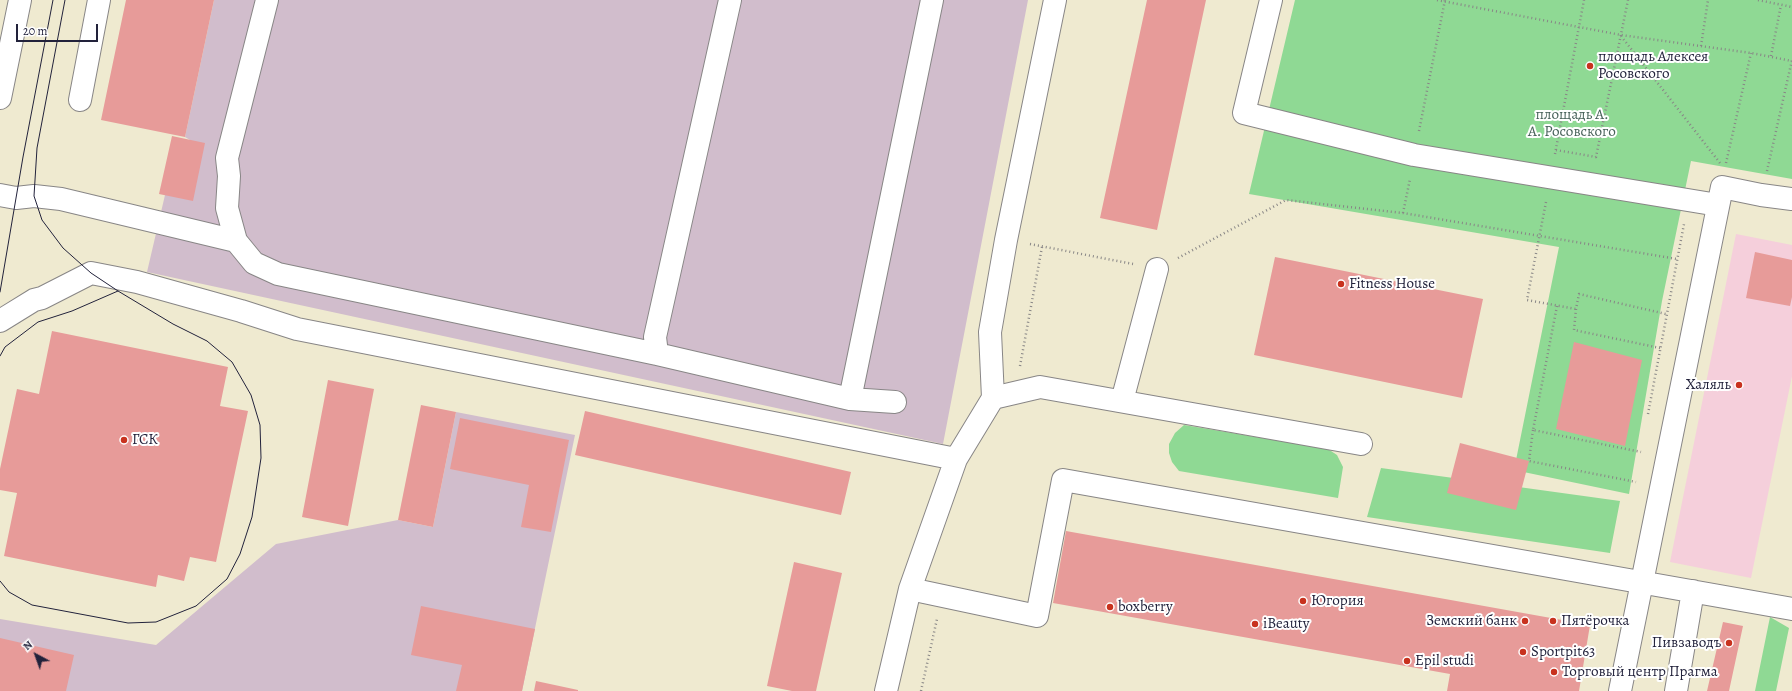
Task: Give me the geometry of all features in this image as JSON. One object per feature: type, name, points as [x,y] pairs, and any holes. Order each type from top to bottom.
[{"type":"street","points":[[0,98],[20,0]]},
{"type":"street","points":[[80,100],[99,0]]},
{"type":"street","points":[[267,0],[227,158],[229,176],[227,208],[236,241],[254,263],[278,274],[657,354],[850,399],[894,402]]},
{"type":"street","points":[[657,354],[655,337],[730,0]]},
{"type":"street","points":[[850,399],[932,0]]},
{"type":"street","points":[[886,691],[910,589],[956,458],[993,398],[990,332],[1006,240],[1055,0]]},
{"type":"street","points":[[1271,0],[1244,113],[1414,155],[1718,205]]},
{"type":"street","points":[[1620,691],[1722,187],[1761,195],[1792,199]]},
{"type":"street","points":[[0,195],[16,198],[34,196],[61,199],[236,241]]},
{"type":"street","points":[[1122,402],[1157,269]]},
{"type":"street","points":[[0,321],[34,300],[42,298],[91,273],[137,282],[241,310],[297,329],[956,458]]},
{"type":"street","points":[[993,398],[1040,387],[1361,444]]},
{"type":"street","points":[[910,589],[1037,616],[1063,480],[1792,609]]},
{"type":"street","points":[[1676,691],[1692,591]]},
{"type":"path","points":[[1437,0],[1621,35],[1752,52],[1792,60],[1761,195]]},
{"type":"path","points":[[1576,309],[1527,300],[1584,0]]},
{"type":"path","points":[[1556,150],[1596,156],[1628,0]]},
{"type":"path","points":[[1701,46],[1708,0]]},
{"type":"path","points":[[1758,0],[1792,7]]},
{"type":"path","points":[[1403,213],[1445,1]]},
{"type":"path","points":[[1771,56],[1781,4]]},
{"type":"path","points":[[1621,35],[1725,168],[1752,52]]},
{"type":"path","points":[[1006,240],[1157,269],[1286,200],[1403,213],[1677,259]]},
{"type":"path","points":[[1647,422],[1666,314],[1689,201]]},
{"type":"path","points":[[1015,393],[1042,247]]},
{"type":"path","points":[[1660,348],[1574,330],[1578,294],[1666,314]]},
{"type":"path","points":[[1557,306],[1533,430],[1529,461],[1636,482]]},
{"type":"path","points":[[1533,430],[1641,452]]},
{"type":"path","points":[[1640,459],[1643,444]]},
{"type":"path","points":[[1635,489],[1638,474]]},
{"type":"path","points":[[921,691],[942,596]]},
{"type":"shaded area","points":[[214,0],[1028,0],[943,444],[147,272],[165,195],[190,140],[185,137]]},
{"type":"shaded area","points":[[1736,234],[1792,245],[1792,376],[1751,578],[1670,562]]},
{"type":"shaded area","points":[[456,412],[575,435],[522,691],[0,691],[0,619],[156,645],[276,544],[398,520],[433,527]]},
{"type":"green space","name":"площадь А. А. Росовского","points":[[1295,0],[1792,0],[1792,179],[1691,161],[1662,301],[1629,494],[1514,470],[1559,247],[1249,194]]},
{"type":"green space","points":[[1184,425],[1328,449],[1337,455],[1343,467],[1338,498],[1179,471],[1172,462],[1169,453],[1169,444],[1175,433]]},
{"type":"green space","points":[[1381,468],[1620,501],[1610,553],[1367,517]]},
{"type":"green space","points":[[1770,617],[1789,628],[1776,691],[1755,691]]},
{"type":"building","points":[[126,0],[214,0],[185,137],[101,120]]},
{"type":"building","points":[[1147,0],[1206,0],[1157,230],[1100,218]]},
{"type":"building","points":[[172,136],[205,143],[193,201],[159,194]]},
{"type":"building","points":[[1755,252],[1792,260],[1792,297],[1790,306],[1746,298]]},
{"type":"building","points":[[1275,257],[1483,299],[1462,398],[1254,355]]},
{"type":"building","name":"ГСК","points":[[52,331],[228,367],[220,406],[248,411],[216,562],[190,557],[184,581],[158,575],[156,587],[4,556],[17,493],[0,490],[0,469],[17,389],[39,394]]},
{"type":"building","points":[[1574,342],[1642,360],[1625,446],[1556,429]]},
{"type":"building","points":[[328,380],[374,389],[348,526],[302,517]]},
{"type":"building","points":[[421,405],[456,412],[433,527],[398,520]]},
{"type":"building","points":[[585,411],[851,472],[841,515],[575,455]]},
{"type":"building","points":[[460,418],[569,440],[551,532],[521,527],[529,485],[450,469]]},
{"type":"building","points":[[1460,443],[1529,461],[1516,510],[1447,493]]},
{"type":"building","points":[[1066,531],[1590,625],[1579,691],[1447,691],[1450,674],[1053,603]]},
{"type":"building","points":[[794,562],[842,573],[816,691],[792,691],[767,686]]},
{"type":"building","points":[[421,606],[535,629],[522,691],[456,691],[462,665],[411,655]]},
{"type":"building","points":[[1723,622],[1743,626],[1729,691],[1707,691]]},
{"type":"building","points":[[0,638],[74,655],[66,691],[0,691]]},
{"type":"building","points":[[536,681],[578,690],[578,691],[534,691]]},
{"type":"tram line","points":[[0,292],[23,157],[53,0]]},
{"type":"tram line","points":[[0,581],[9,592],[32,605],[128,623],[156,622],[196,606],[227,579],[240,554],[252,517],[261,458],[260,425],[251,395],[232,362],[207,341],[173,324],[91,273],[63,248],[42,220],[34,196],[37,148],[65,0]]},
{"type":"tram line","points":[[0,356],[5,347],[38,322],[72,311],[118,291]]},
{"type":"place","name":"площадь Алексея Росовского","points":[[1590,66]]},
{"type":"place","name":"Fitness House","points":[[1341,284]]},
{"type":"place","name":"Халяль","points":[[1739,385]]},
{"type":"place","name":"ГСК","points":[[124,440]]},
{"type":"place","name":"Югория","points":[[1303,601]]},
{"type":"place","name":"boxberry","points":[[1110,607]]},
{"type":"place","name":"Земский банк","points":[[1525,621]]},
{"type":"place","name":"Пятёрочка","points":[[1553,621]]},
{"type":"place","name":"iBeauty","points":[[1255,624]]},
{"type":"place","name":"Пивзаводъ","points":[[1729,643]]},
{"type":"place","name":"Sportpit63","points":[[1523,652]]},
{"type":"place","name":"Epil studi","points":[[1407,661]]},
{"type":"place","name":"Торговый центр Прагма","points":[[1554,672]]}]
